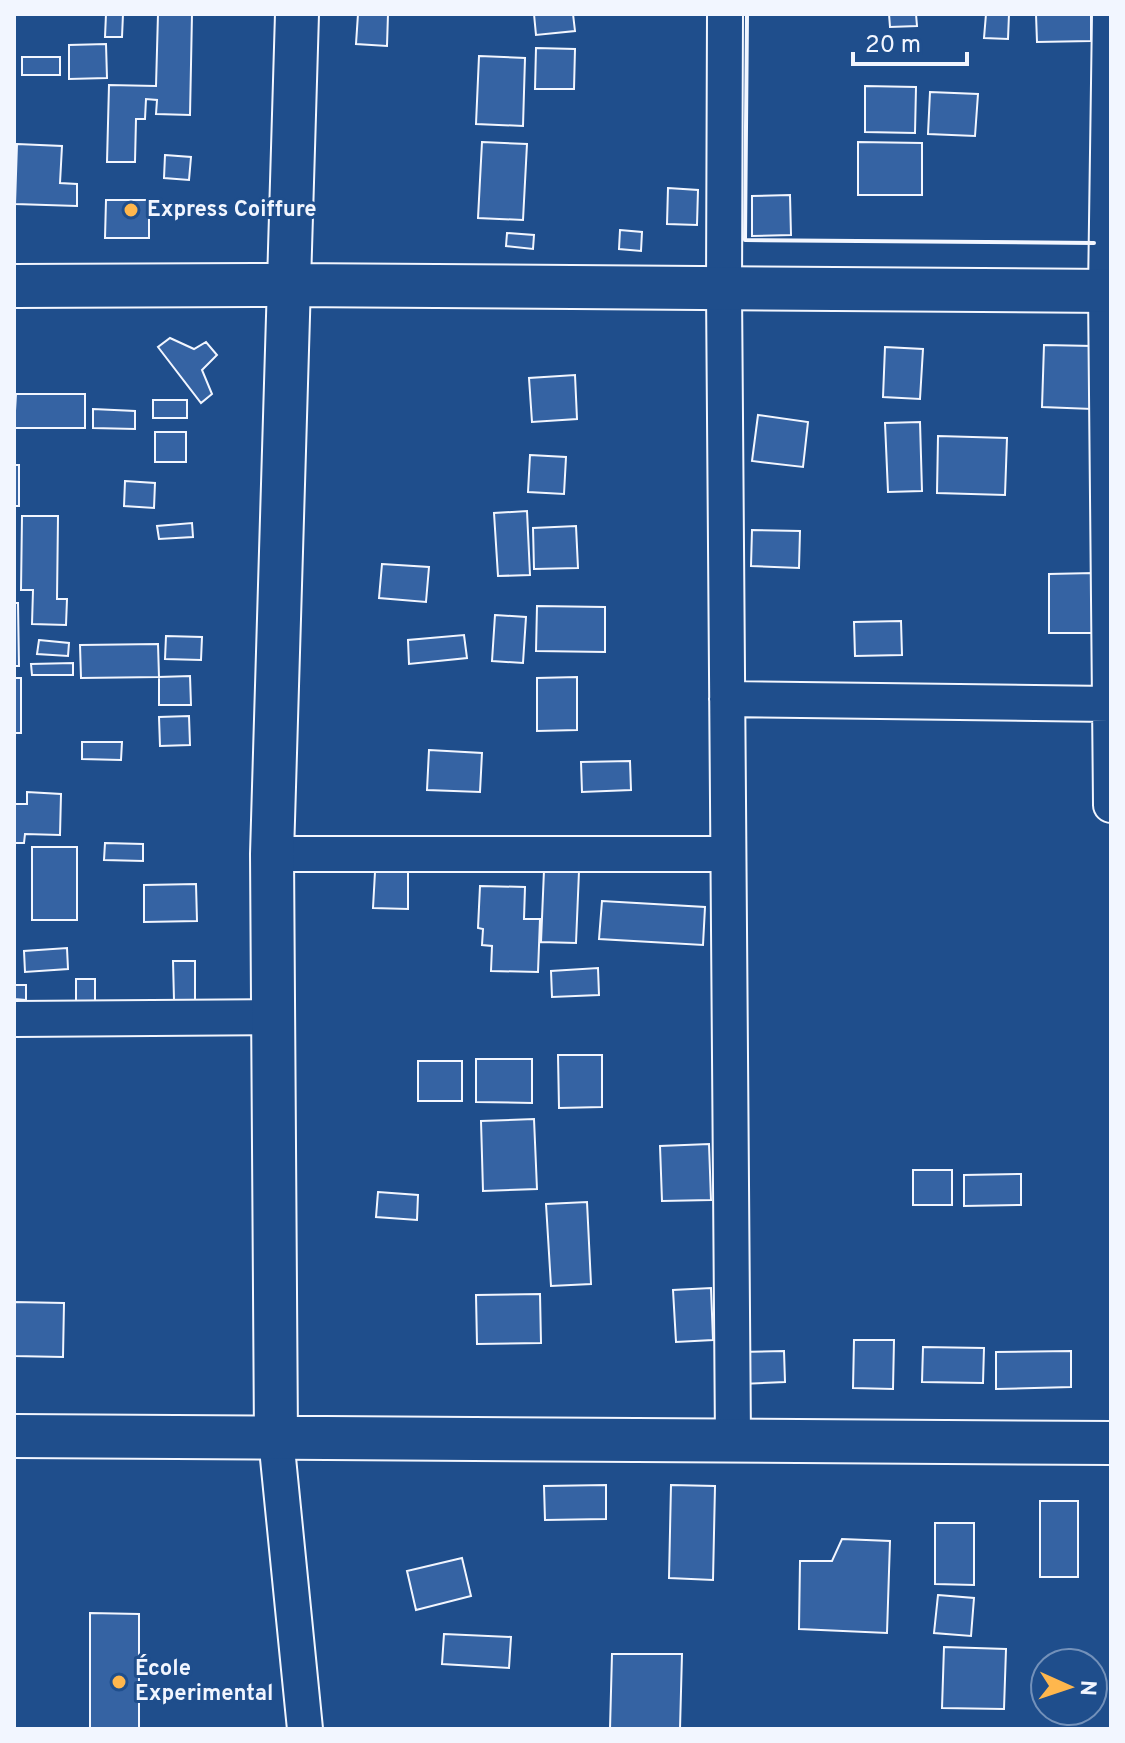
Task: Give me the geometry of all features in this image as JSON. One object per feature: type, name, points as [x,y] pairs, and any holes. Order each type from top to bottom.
[{"type":"street","points":[[297,14],[272,854],[276,1438],[305,1729]]},
{"type":"street","points":[[725,14],[727,854],[733,1440]]},
{"type":"street","points":[[1110,14],[1111,805]]},
{"type":"street","points":[[14,286],[1109,291]]},
{"type":"street","points":[[727,699],[1109,704]]},
{"type":"street","points":[[272,854],[727,854]]},
{"type":"street","points":[[14,1019],[273,1017]]},
{"type":"street","points":[[14,1436],[1111,1443]]},
{"type":"building","points":[[106,14],[123,14],[122,37],[105,37]]},
{"type":"building","points":[[158,14],[192,14],[190,115],[156,114],[157,100],[146,99],[145,119],[136,119],[135,162],[107,162],[109,85],[156,86]]},
{"type":"building","points":[[358,14],[388,14],[387,46],[356,44]]},
{"type":"building","points":[[534,14],[573,14],[575,31],[536,35]]},
{"type":"building","points":[[889,14],[916,14],[917,26],[890,27]]},
{"type":"building","points":[[986,14],[1009,14],[1008,39],[984,38]]},
{"type":"building","points":[[1036,14],[1091,14],[1091,41],[1037,42]]},
{"type":"building","points":[[106,44],[107,78],[69,79],[69,45]]},
{"type":"building","points":[[536,48],[575,49],[574,89],[535,89]]},
{"type":"building","points":[[479,56],[525,58],[523,126],[476,124]]},
{"type":"building","points":[[22,57],[60,57],[60,75],[22,75]]},
{"type":"building","points":[[865,86],[916,87],[915,133],[865,132]]},
{"type":"building","points":[[930,92],[978,94],[975,136],[928,134]]},
{"type":"building","points":[[482,142],[527,144],[523,220],[478,218]]},
{"type":"building","points":[[858,142],[922,143],[922,195],[858,195]]},
{"type":"building","points":[[17,144],[62,146],[60,183],[77,184],[77,206],[15,204]]},
{"type":"building","points":[[165,155],[191,157],[189,180],[164,178]]},
{"type":"building","points":[[668,188],[698,190],[697,225],[667,224]]},
{"type":"building","points":[[790,195],[791,235],[752,236],[752,196]]},
{"type":"building","points":[[106,200],[149,200],[149,238],[105,238]]},
{"type":"building","points":[[620,230],[642,232],[641,251],[619,249]]},
{"type":"building","points":[[507,233],[534,235],[533,249],[506,246]]},
{"type":"building","points":[[170,338],[194,349],[206,342],[217,355],[202,370],[212,394],[201,403],[158,347]]},
{"type":"building","points":[[1044,345],[1093,346],[1092,409],[1042,407]]},
{"type":"building","points":[[885,347],[923,349],[920,399],[883,397]]},
{"type":"building","points":[[575,375],[577,419],[532,422],[529,378]]},
{"type":"building","points":[[16,394],[85,394],[85,428],[14,428]]},
{"type":"building","points":[[153,400],[187,400],[187,418],[153,418]]},
{"type":"building","points":[[93,409],[135,411],[135,429],[93,428]]},
{"type":"building","points":[[758,415],[808,422],[803,467],[752,461]]},
{"type":"building","points":[[920,422],[922,491],[888,492],[885,423]]},
{"type":"building","points":[[155,432],[186,432],[186,462],[155,462]]},
{"type":"building","points":[[938,436],[1007,438],[1005,495],[937,493]]},
{"type":"building","points":[[530,455],[566,457],[564,494],[528,492]]},
{"type":"building","points":[[14,465],[19,465],[19,506],[14,506]]},
{"type":"building","points":[[125,481],[155,483],[154,508],[124,506]]},
{"type":"building","points":[[527,511],[530,575],[498,576],[494,513]]},
{"type":"building","points":[[22,516],[58,516],[57,599],[67,599],[66,625],[32,624],[33,590],[21,590]]},
{"type":"building","points":[[192,523],[193,537],[159,539],[157,526]]},
{"type":"building","points":[[576,526],[578,568],[534,569],[533,528]]},
{"type":"building","points":[[752,530],[800,531],[799,568],[751,566]]},
{"type":"building","points":[[382,564],[429,567],[426,602],[379,598]]},
{"type":"building","points":[[1093,573],[1093,633],[1049,633],[1049,574]]},
{"type":"building","points":[[14,603],[18,603],[19,666],[14,666]]},
{"type":"building","points":[[537,606],[605,607],[605,652],[536,651]]},
{"type":"building","points":[[495,615],[526,617],[523,663],[492,661]]},
{"type":"building","points":[[901,621],[902,655],[855,656],[854,622]]},
{"type":"building","points":[[464,635],[467,658],[409,664],[408,640]]},
{"type":"building","points":[[166,636],[202,637],[201,660],[165,659]]},
{"type":"building","points":[[39,640],[69,643],[68,656],[37,654]]},
{"type":"building","points":[[158,644],[159,677],[81,678],[80,645]]},
{"type":"building","points":[[73,663],[73,675],[32,675],[31,664]]},
{"type":"building","points":[[190,676],[191,705],[159,705],[159,677]]},
{"type":"building","points":[[577,677],[577,730],[537,731],[537,678]]},
{"type":"building","points":[[14,678],[21,678],[21,733],[14,733]]},
{"type":"building","points":[[189,716],[190,745],[160,746],[159,717]]},
{"type":"building","points":[[82,742],[122,742],[121,760],[82,759]]},
{"type":"building","points":[[429,750],[482,753],[480,792],[427,790]]},
{"type":"building","points":[[630,761],[631,790],[582,792],[581,762]]},
{"type":"building","points":[[27,792],[61,794],[60,835],[25,834],[24,843],[14,843],[14,804],[27,804]]},
{"type":"building","points":[[105,843],[143,844],[143,861],[104,860]]},
{"type":"building","points":[[32,847],[77,847],[77,920],[32,920]]},
{"type":"building","points":[[544,870],[579,871],[576,943],[541,942]]},
{"type":"building","points":[[375,872],[408,872],[408,909],[373,908]]},
{"type":"building","points":[[196,884],[197,921],[144,922],[144,885]]},
{"type":"building","points":[[480,886],[525,887],[524,919],[540,919],[538,972],[491,971],[492,946],[482,945],[483,929],[478,928]]},
{"type":"building","points":[[602,901],[705,907],[703,945],[599,939]]},
{"type":"building","points":[[67,948],[68,969],[25,972],[24,951]]},
{"type":"building","points":[[173,961],[195,961],[195,1000],[174,1000]]},
{"type":"building","points":[[598,968],[599,995],[552,997],[551,971]]},
{"type":"building","points":[[76,979],[95,979],[95,1002],[76,1003]]},
{"type":"building","points":[[14,985],[26,985],[26,1000],[14,999]]},
{"type":"building","points":[[558,1055],[602,1055],[602,1107],[559,1108]]},
{"type":"building","points":[[476,1059],[532,1059],[532,1103],[476,1102]]},
{"type":"building","points":[[418,1061],[462,1061],[462,1101],[418,1101]]},
{"type":"building","points":[[534,1119],[537,1189],[483,1191],[481,1121]]},
{"type":"building","points":[[709,1144],[711,1200],[662,1201],[660,1146]]},
{"type":"building","points":[[913,1170],[952,1170],[952,1205],[913,1205]]},
{"type":"building","points":[[1021,1174],[1021,1205],[964,1206],[964,1175]]},
{"type":"building","points":[[378,1192],[418,1195],[417,1220],[376,1217]]},
{"type":"building","points":[[587,1202],[591,1284],[551,1286],[546,1204]]},
{"type":"building","points":[[711,1288],[713,1340],[676,1342],[673,1290]]},
{"type":"building","points":[[540,1294],[541,1343],[477,1344],[476,1295]]},
{"type":"building","points":[[14,1302],[64,1303],[63,1357],[14,1356]]},
{"type":"building","points":[[854,1340],[894,1340],[893,1389],[853,1388]]},
{"type":"building","points":[[923,1347],[984,1348],[983,1383],[922,1382]]},
{"type":"building","points":[[784,1351],[785,1382],[741,1384],[740,1352]]},
{"type":"building","points":[[1071,1351],[1071,1387],[996,1389],[996,1352]]},
{"type":"building","points":[[606,1485],[606,1519],[545,1520],[544,1486]]},
{"type":"building","points":[[671,1485],[715,1486],[713,1580],[669,1578]]},
{"type":"building","points":[[1040,1501],[1078,1501],[1078,1577],[1040,1577]]},
{"type":"building","points":[[935,1523],[974,1523],[974,1585],[935,1584]]},
{"type":"building","points":[[842,1539],[890,1541],[887,1633],[799,1629],[800,1561],[832,1561]]},
{"type":"building","points":[[462,1558],[471,1596],[416,1610],[407,1571]]},
{"type":"building","points":[[938,1595],[974,1598],[971,1636],[934,1633]]},
{"type":"building","points":[[90,1613],[139,1614],[139,1729],[90,1729]]},
{"type":"building","points":[[444,1634],[511,1637],[509,1668],[442,1664]]},
{"type":"building","points":[[944,1647],[1006,1649],[1004,1709],[942,1708]]},
{"type":"building","points":[[612,1654],[682,1654],[680,1729],[610,1729]]},
{"type":"wall","points":[[747,14],[745,240],[1094,243]]},
{"type":"place","name":"Express Coiffure","points":[[131,210]]},
{"type":"place","name":"École Experimental","points":[[119,1682]]}]
